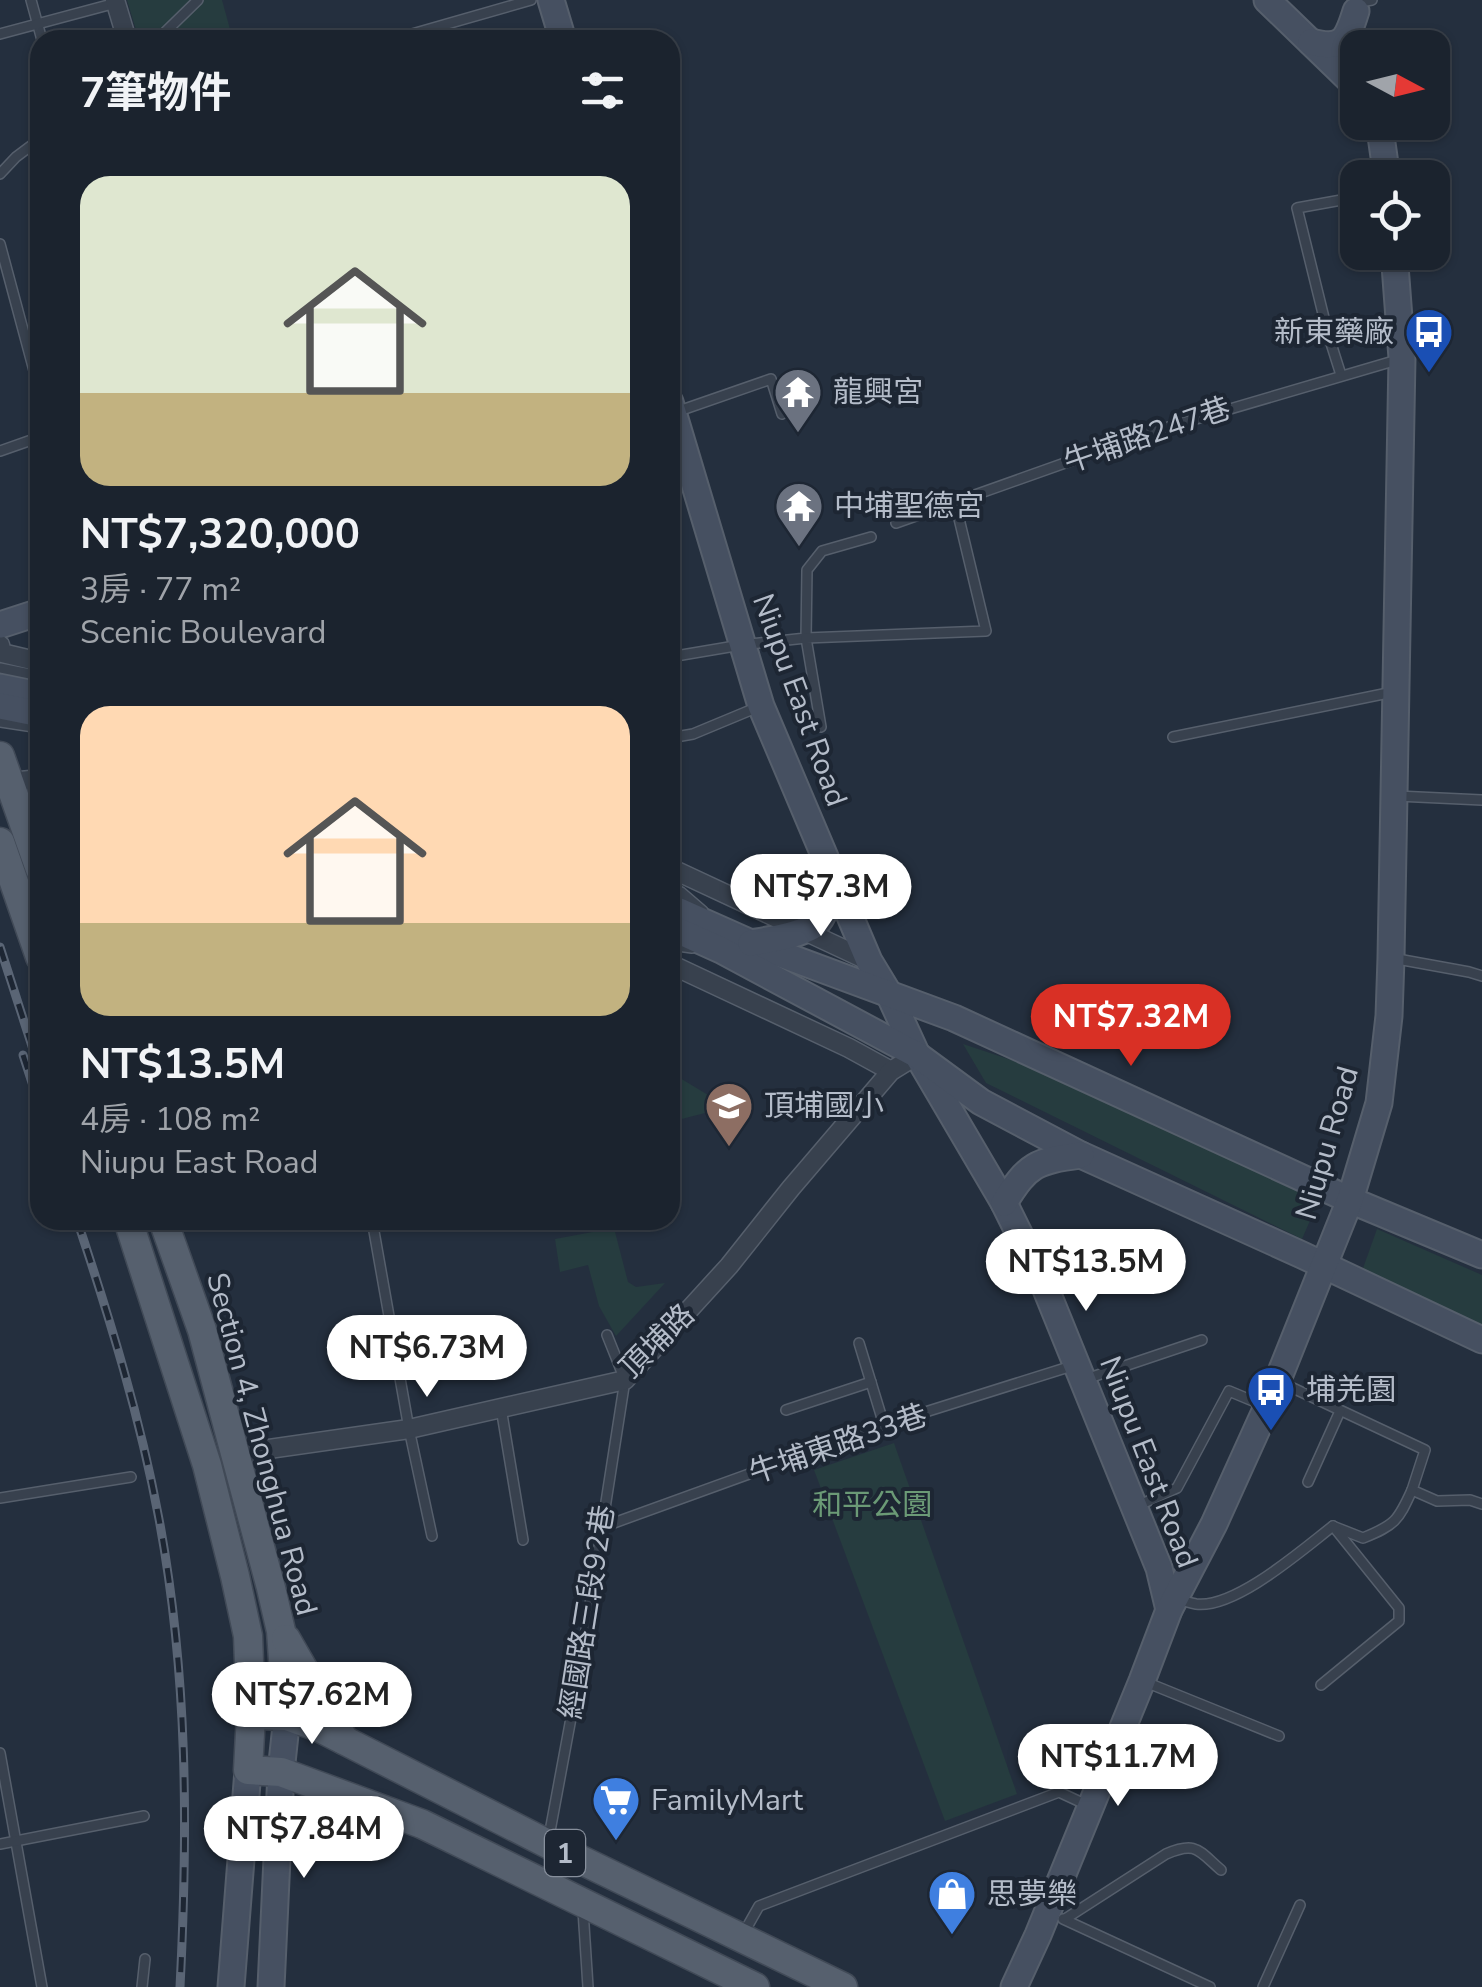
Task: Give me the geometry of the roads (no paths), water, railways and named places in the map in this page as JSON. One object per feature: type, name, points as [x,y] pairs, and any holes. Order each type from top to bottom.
[{"type":"main road","points":[[3,773],[30,843]]},
{"type":"main road","points":[[0,842],[30,928]]},
{"type":"main road","name":"Section 4, Zhonghua Road","points":[[131,1230],[207,1465],[248,1636],[248,1770]]},
{"type":"main road","name":"Section 4, Zhonghua Road","points":[[167,1230],[202,1330],[281,1631],[287,1716]]},
{"type":"main road","points":[[281,1631],[344,1742]]},
{"type":"main road","name":"1","points":[[250,1714],[287,1716],[318,1727],[844,1987]]},
{"type":"main road","name":"1","points":[[248,1770],[281,1772],[422,1824],[754,1987]]},
{"type":"street","points":[[552,0],[560,30]]},
{"type":"street","points":[[1267,0],[1340,71]]},
{"type":"street","points":[[116,2],[124,30]]},
{"type":"street","points":[[1310,42],[1338,44],[1350,33],[1359,4]]},
{"type":"street","points":[[1359,4],[1362,30]]},
{"type":"street","name":"Niupu Road","points":[[1014,1987],[1056,1915],[1090,1806],[1172,1604],[1214,1524],[1278,1381],[1350,1200],[1379,1103],[1391,958],[1402,358],[1395,270]]},
{"type":"street","name":"Niupu East Road","points":[[680,435],[761,706],[869,961],[917,1055],[1004,1203],[1042,1282],[1172,1604]]},
{"type":"street","points":[[0,625],[30,615]]},
{"type":"street","points":[[0,646],[2,653],[30,660]]},
{"type":"street","points":[[0,687],[30,694]]},
{"type":"street","points":[[0,706],[30,712]]},
{"type":"street","points":[[3,773],[30,777]]},
{"type":"street","points":[[680,873],[869,961]]},
{"type":"street","points":[[735,943],[817,923],[834,877]]},
{"type":"street","points":[[680,913],[917,1055],[981,1102],[1080,1156],[1482,1340]]},
{"type":"street","points":[[680,929],[735,943],[954,1018],[1350,1200],[1482,1255]]},
{"type":"street","points":[[680,969],[891,1071]]},
{"type":"street","name":"頂埔路","points":[[234,1454],[410,1428],[626,1380],[729,1266],[891,1071],[917,1055]]},
{"type":"street","points":[[1004,1203],[1020,1177],[1036,1165],[1080,1156]]},
{"type":"street","name":"Section 4, Zhonghua Road","points":[[271,1987],[287,1716]]},
{"type":"street","name":"Section 4, Zhonghua Road","points":[[232,1987],[248,1770]]},
{"type":"lane","points":[[32,0],[40,30]]},
{"type":"lane","points":[[168,30],[198,0]]},
{"type":"lane","points":[[435,30],[531,0]]},
{"type":"lane","points":[[0,34],[116,2]]},
{"type":"lane","points":[[0,174],[30,147]]},
{"type":"lane","points":[[1340,200],[1297,208],[1341,376]]},
{"type":"lane","points":[[0,244],[30,356]]},
{"type":"lane","name":"牛埔路247巷","points":[[896,523],[1155,430],[1402,358]]},
{"type":"lane","points":[[680,405],[772,379],[782,414]]},
{"type":"lane","points":[[0,451],[30,440]]},
{"type":"lane","points":[[680,655],[806,638],[986,631],[955,502]]},
{"type":"lane","points":[[821,727],[806,638],[807,570],[822,551],[872,537]]},
{"type":"lane","points":[[0,668],[30,674]]},
{"type":"lane","points":[[1173,737],[1396,691]]},
{"type":"lane","points":[[680,736],[761,706]]},
{"type":"lane","points":[[0,722],[30,726]]},
{"type":"lane","points":[[1394,796],[1482,800]]},
{"type":"lane","points":[[680,892],[735,943]]},
{"type":"lane","points":[[680,946],[735,943]]},
{"type":"lane","points":[[1391,958],[1482,976]]},
{"type":"lane","points":[[374,1230],[432,1536]]},
{"type":"lane","points":[[607,1336],[626,1380]]},
{"type":"lane","name":"牛埔東路33巷","points":[[600,1528],[884,1426],[1202,1340]]},
{"type":"lane","points":[[859,1343],[884,1426]]},
{"type":"lane","name":"經國路三段92巷","points":[[548,1844],[626,1380]]},
{"type":"lane","points":[[1278,1381],[1425,1450],[1402,1512],[1388,1528],[1363,1538],[1333,1526]]},
{"type":"lane","points":[[786,1410],[871,1382]]},
{"type":"lane","points":[[1135,1507],[1177,1488],[1229,1391],[1267,1407]]},
{"type":"lane","points":[[501,1408],[523,1540]]},
{"type":"lane","points":[[1308,1482],[1340,1411]]},
{"type":"lane","points":[[0,1498],[131,1477]]},
{"type":"lane","points":[[1412,1490],[1437,1500],[1482,1504]]},
{"type":"lane","points":[[1172,1604],[1198,1605],[1223,1600],[1260,1581],[1333,1526]]},
{"type":"lane","points":[[1322,1685],[1398,1621],[1398,1608],[1333,1526]]},
{"type":"lane","points":[[1142,1681],[1280,1736]]},
{"type":"lane","points":[[0,1753],[42,1987]]},
{"type":"lane","points":[[740,1938],[759,1906],[1058,1792],[1090,1806]]},
{"type":"lane","points":[[0,1844],[144,1816]]},
{"type":"lane","points":[[1056,1915],[1182,1847],[1195,1848],[1221,1870]]},
{"type":"lane","points":[[583,1904],[588,1987]]},
{"type":"lane","points":[[1263,1987],[1300,1905]]},
{"type":"lane","points":[[1056,1915],[1210,1987]]},
{"type":"lane","points":[[142,1987],[146,1959]]},
{"type":"railway","points":[[0,947],[30,1040]]},
{"type":"railway","points":[[23,1055],[30,1076]]},
{"type":"railway","points":[[80,1230],[133,1406],[169,1577],[183,1752],[180,1987]]},
{"type":"place","name":"新東藥廠","points":[[1429,374]]},
{"type":"place","name":"龍興宮","points":[[798,434]]},
{"type":"place","name":"中埔聖德宮","points":[[799,548]]},
{"type":"place","name":"頂埔國小","points":[[729,1148]]},
{"type":"place","name":"埔羌園","points":[[1271,1432]]},
{"type":"place","name":"FamilyMart","points":[[616,1842]]},
{"type":"place","name":"思夢樂","points":[[952,1936]]},
{"type":"park label","name":"和平公園","points":[[872,1505]]}]
